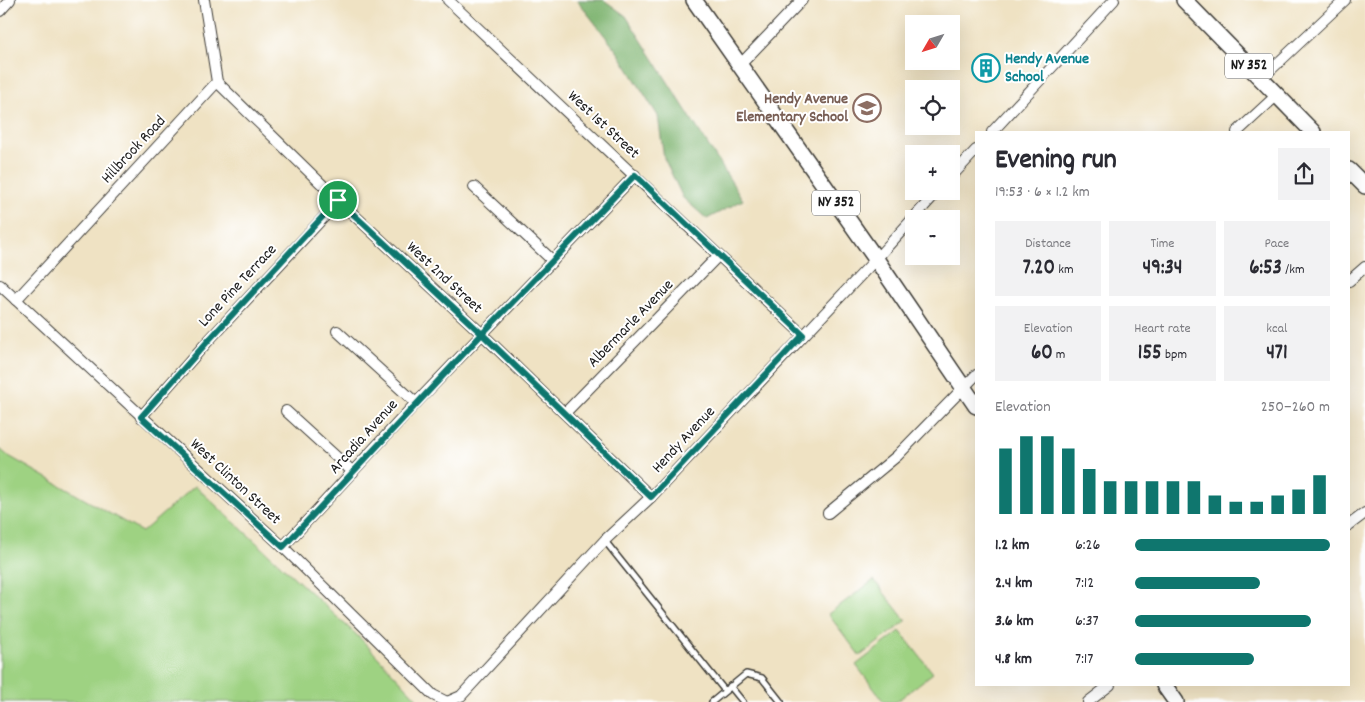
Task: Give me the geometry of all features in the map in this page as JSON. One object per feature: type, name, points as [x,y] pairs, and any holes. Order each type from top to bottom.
[{"type":"main road","name":"NY 352","points":[[694,0],[876,259],[975,405]]},
{"type":"main road","name":"NY 352","points":[[1184,0],[1312,131]]},
{"type":"main road","points":[[1350,171],[1365,186]]},
{"type":"main road","points":[[1165,686],[1176,702]]},
{"type":"street","points":[[0,11],[10,0]]},
{"type":"street","points":[[204,0],[217,82]]},
{"type":"street","name":"West 1st Street","points":[[448,0],[803,335]]},
{"type":"street","points":[[739,66],[802,0]]},
{"type":"street","points":[[993,131],[1114,0]]},
{"type":"street","points":[[1262,78],[1345,0]]},
{"type":"street","name":"West 2nd Street","points":[[217,82],[338,200],[482,334],[651,497]]},
{"type":"street","name":"Hillbrook Road","points":[[16,300],[217,82]]},
{"type":"street","points":[[1238,131],[1277,95]]},
{"type":"street","points":[[960,167],[975,151]]},
{"type":"street","name":"Arcadia Avenue","points":[[283,547],[416,403],[635,175]]},
{"type":"street","points":[[474,187],[553,261]]},
{"type":"street","name":"Lone Pine Terrace","points":[[141,417],[338,200]]},
{"type":"street","name":"Hendy Avenue","points":[[447,702],[461,696],[605,540],[651,497],[930,200]]},
{"type":"street","name":"Albermarle Avenue","points":[[565,413],[718,256]]},
{"type":"street","points":[[1350,280],[1365,267]]},
{"type":"street","name":"West Clinton Street","points":[[0,285],[283,547],[434,695],[447,702]]},
{"type":"street","points":[[337,331],[416,403]]},
{"type":"street","points":[[828,513],[897,456],[975,376]]},
{"type":"street","points":[[286,411],[353,472]]},
{"type":"street","points":[[1350,524],[1365,513]]},
{"type":"street","points":[[1088,702],[1109,686]]},
{"type":"lane","points":[[605,540],[725,691]]},
{"type":"lane","points":[[712,702],[746,674],[762,678],[781,702]]},
{"type":"lane","points":[[730,686],[743,702]]},
{"type":"green space","points":[[577,0],[604,0],[626,16],[743,200],[707,219],[683,198],[664,158],[658,116],[619,54]]},
{"type":"green space","points":[[0,449],[7,455],[142,532],[195,486],[361,639],[420,702],[0,702]]},
{"type":"green space","points":[[874,580],[906,621],[860,656],[828,614]]},
{"type":"green space","points":[[900,631],[933,673],[896,702],[884,702],[856,665]]},
{"type":"place","name":"Hendy Avenue School","points":[[986,68]]},
{"type":"place","name":"Hendy Avenue Elementary School","points":[[867,108]]},
{"type":"route","points":[[338,200],[141,417],[283,547],[482,334],[651,497],[803,335],[635,175],[482,334],[338,200]]}]
